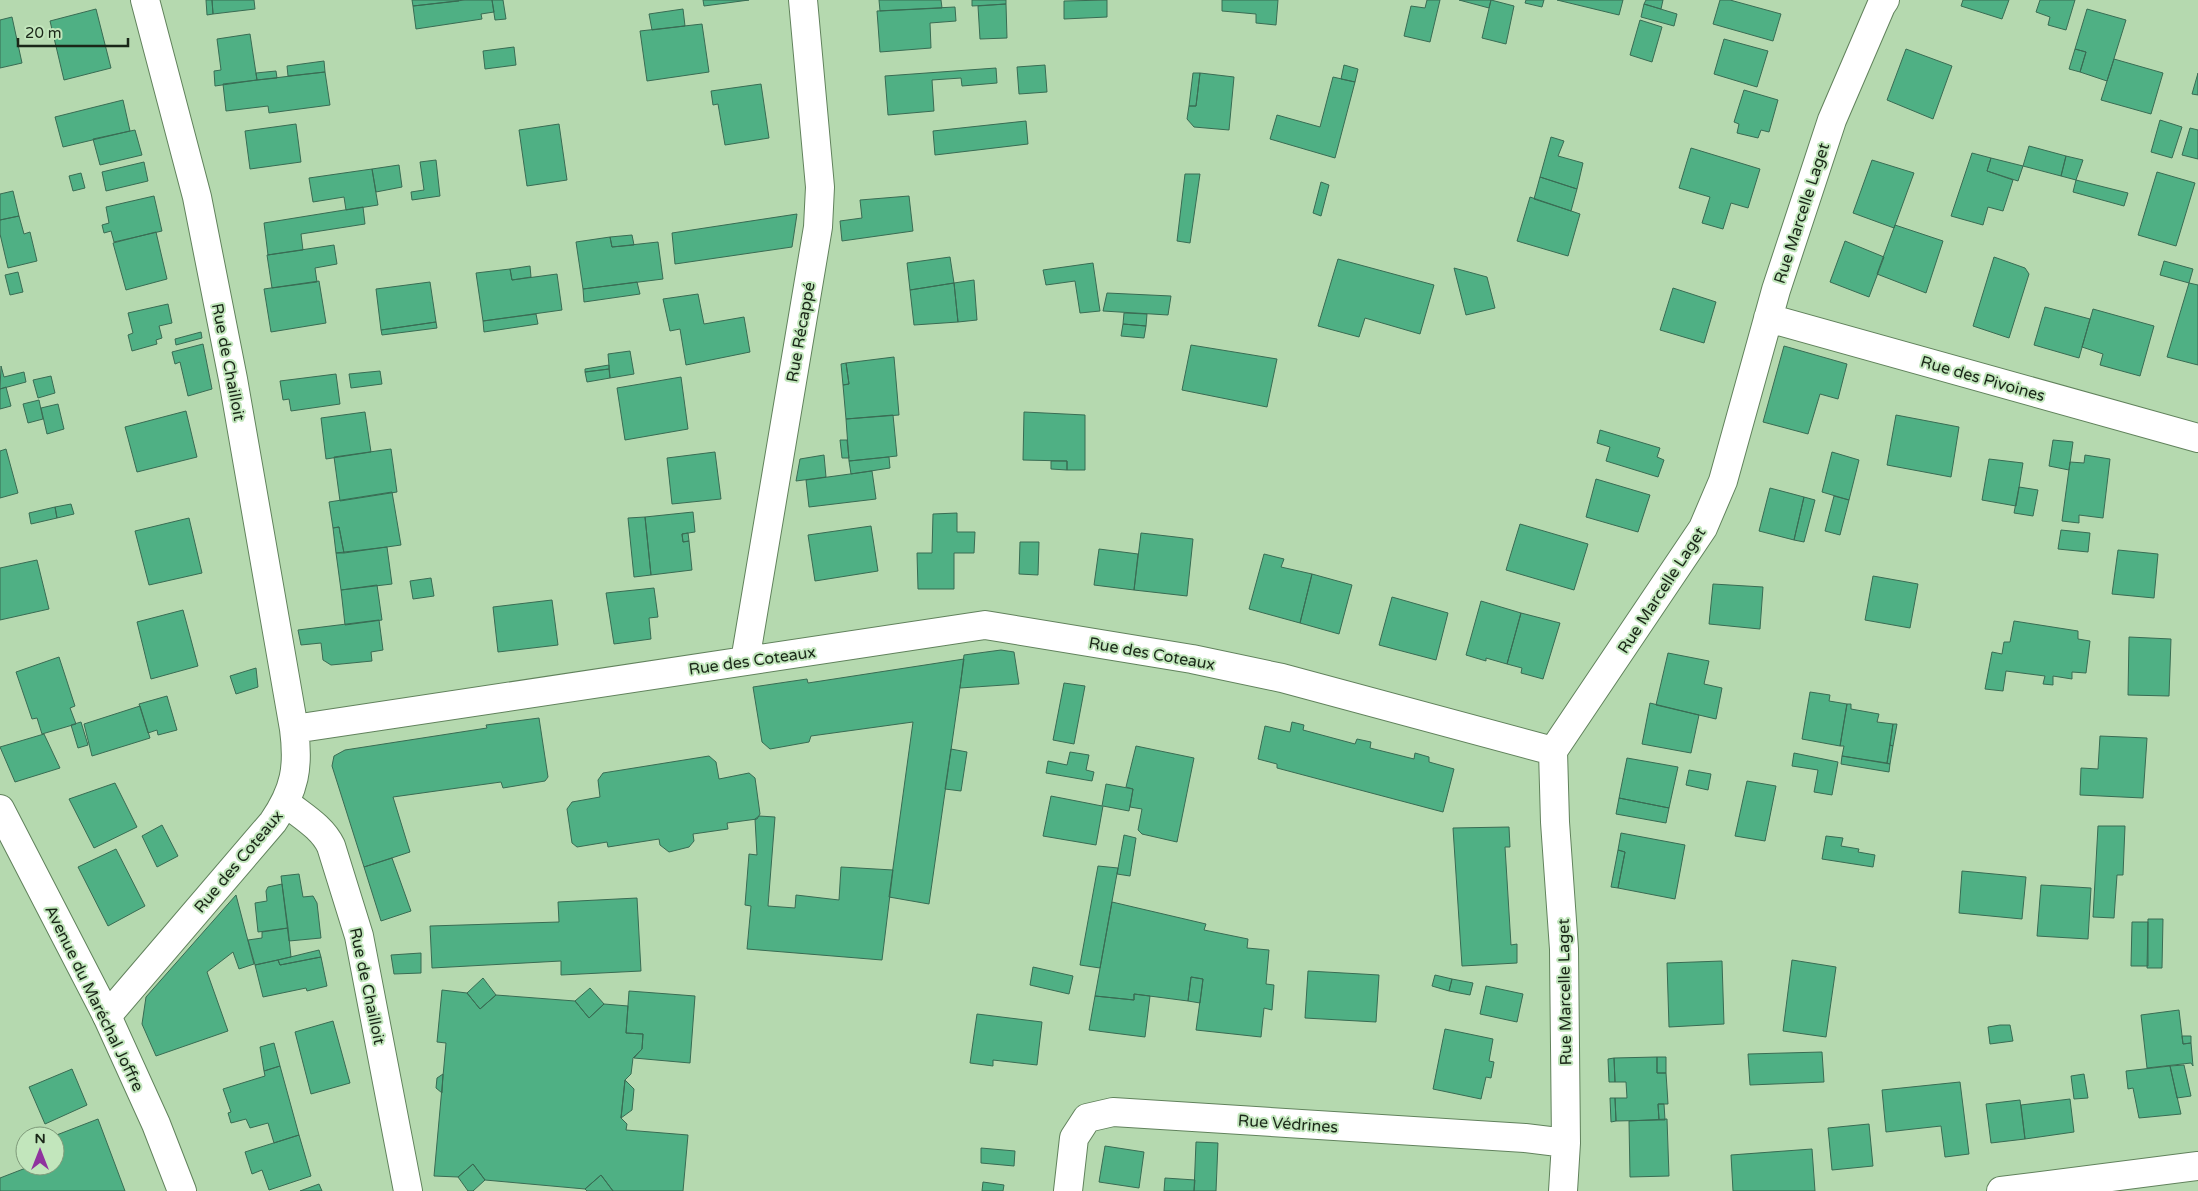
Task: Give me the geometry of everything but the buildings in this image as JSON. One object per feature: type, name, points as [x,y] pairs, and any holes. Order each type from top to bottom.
[{"type":"street","name":"Rue de Chailloit","points":[[145,0],[197,197],[233,379],[294,729]]},
{"type":"street","name":"Rue Récappé","points":[[745,661],[818,227],[820,187],[803,0]]},
{"type":"street","name":"Rue Marcelle Laget","points":[[1563,1191],[1566,1143],[1564,949],[1555,822],[1553,752],[1703,528],[1723,481],[1768,318],[1832,120],[1877,2]]},
{"type":"street","name":"Rue des Pivoines","points":[[1768,318],[2198,438]]},
{"type":"street","name":"Rue des Coteaux","points":[[107,1016],[234,869],[273,822],[286,803],[296,766],[294,729],[984,625],[1192,659],[1273,676],[1553,752]]},
{"type":"street","name":"Rue de Chailloit","points":[[286,803],[320,829],[327,836],[332,846],[359,936],[408,1191]]},
{"type":"street","name":"Avenue du Maréchal Joffre","points":[[0,809],[107,1016],[156,1124],[182,1191]]},
{"type":"street","name":"Rue Védrines","points":[[1068,1191],[1074,1138],[1087,1118],[1113,1112],[1525,1138],[1566,1143]]},
{"type":"street","points":[[2001,1191],[2198,1166]]}]
